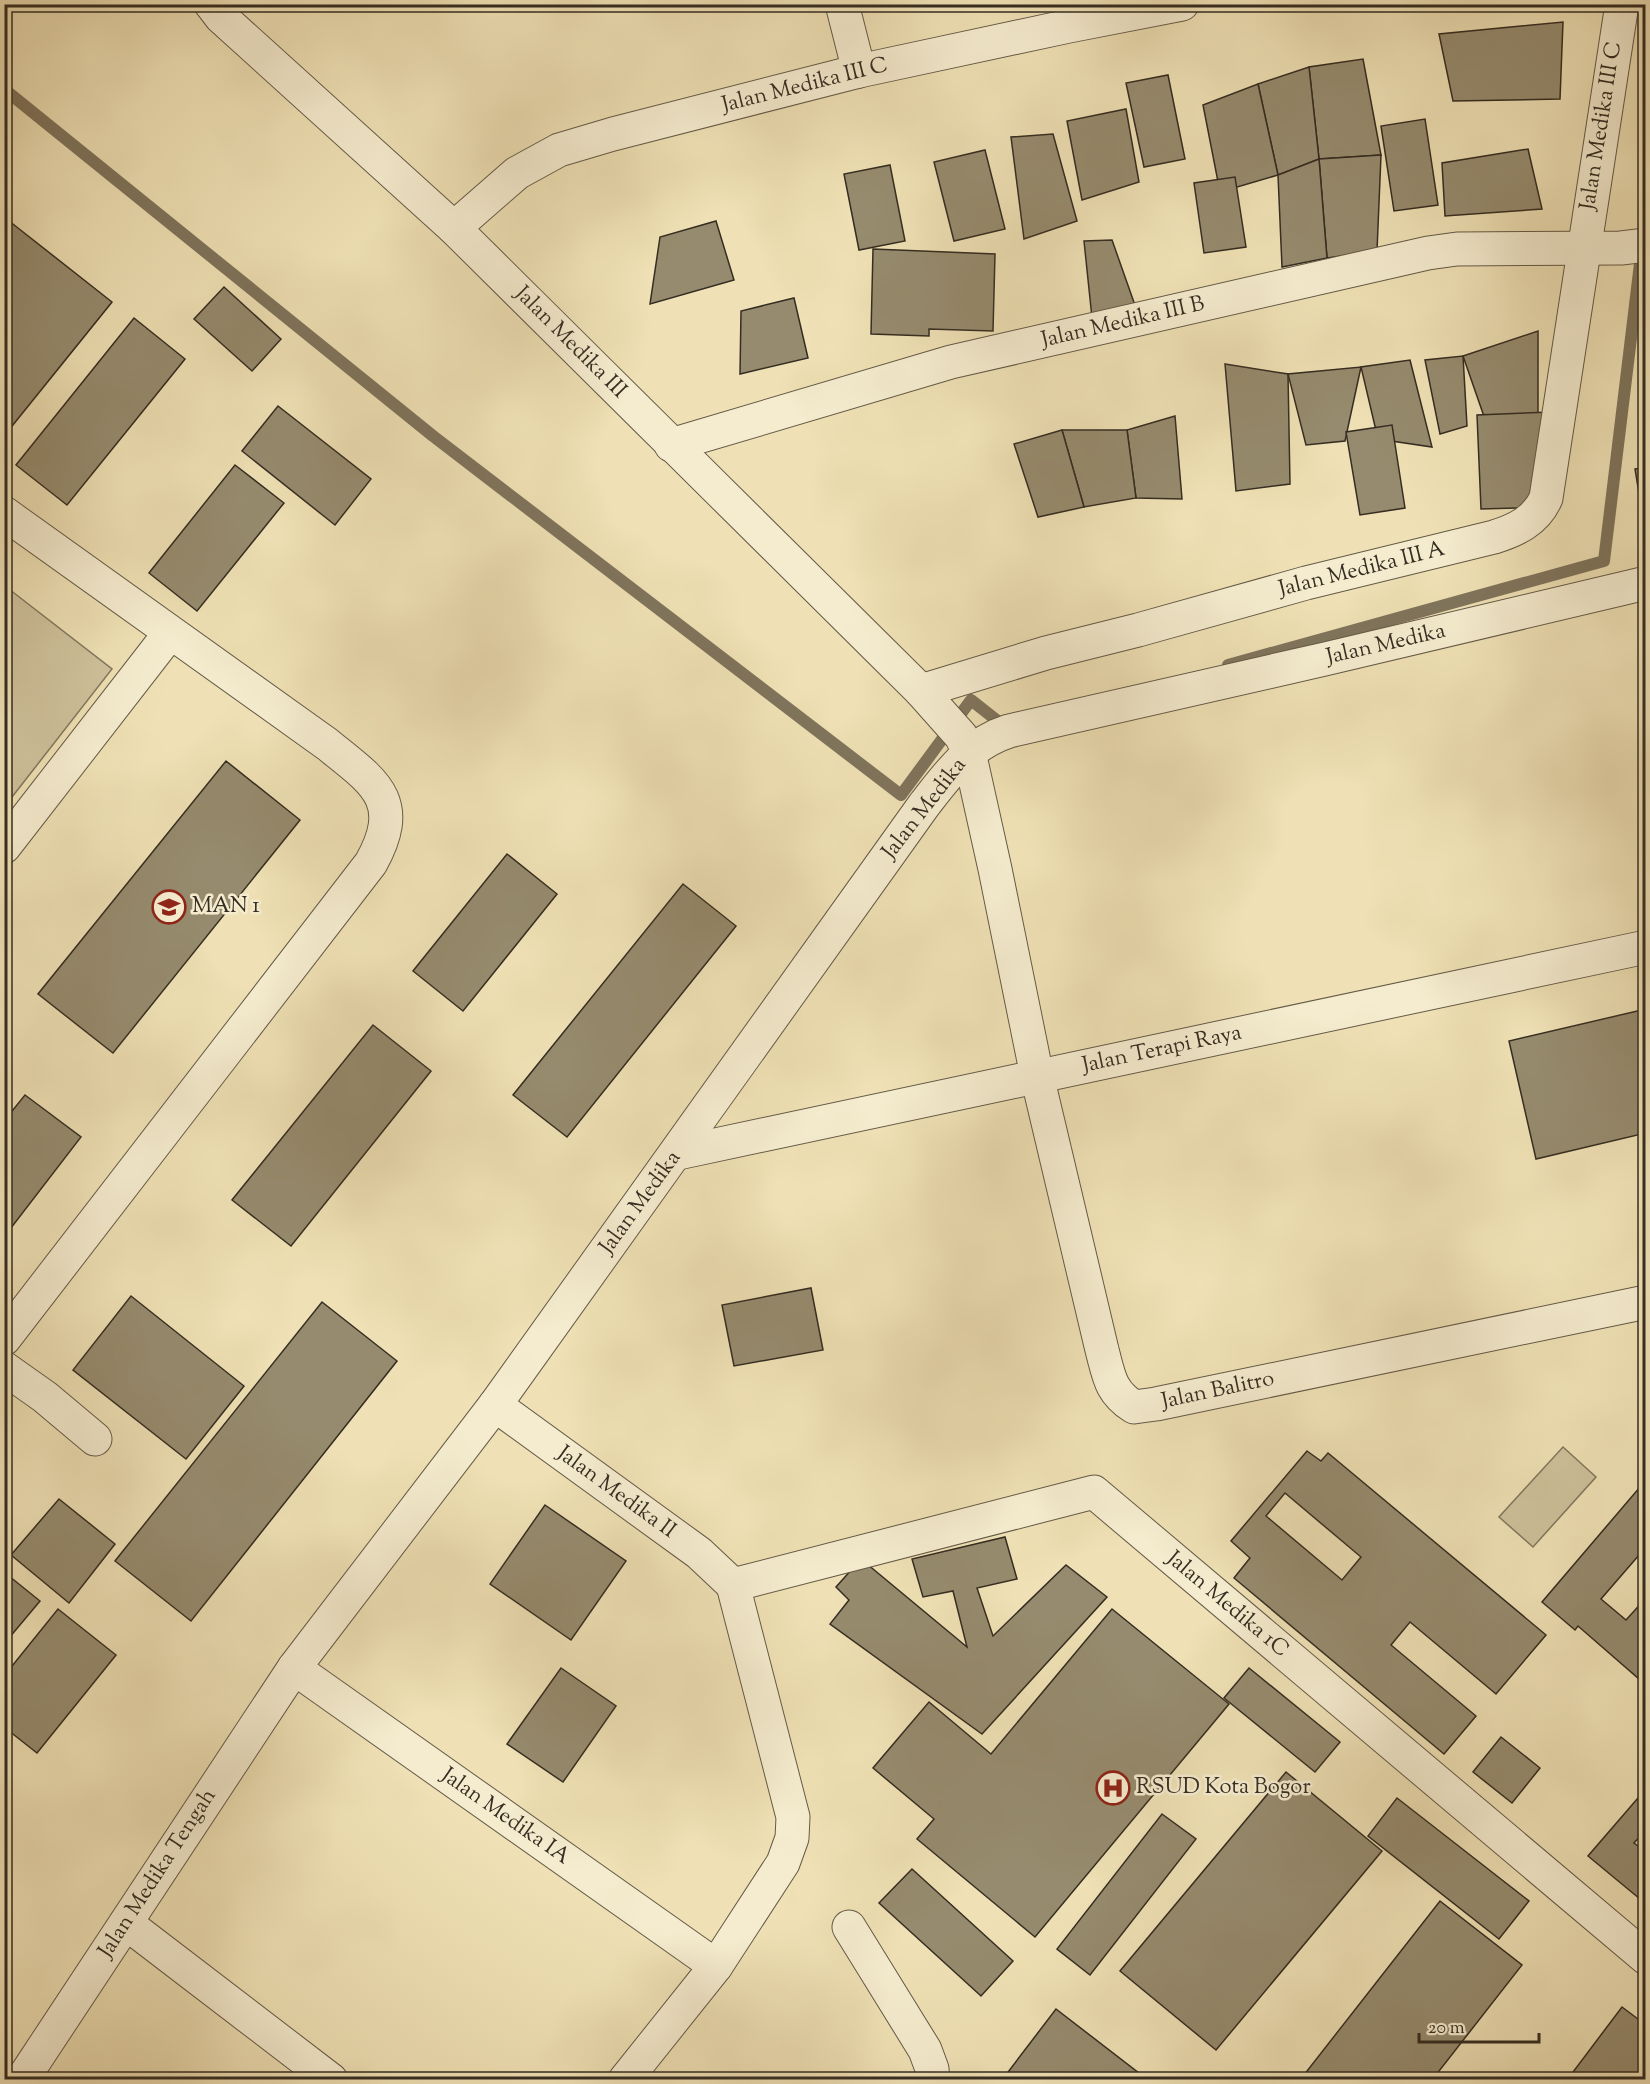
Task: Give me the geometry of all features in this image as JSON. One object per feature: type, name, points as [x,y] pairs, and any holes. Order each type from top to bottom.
[{"type":"street","name":"Jalan Medika III","points":[[211,4],[221,17],[454,228],[921,691],[958,735]]},
{"type":"street","points":[[842,4],[860,71]]},
{"type":"street","name":"Jalan Medika III C","points":[[454,228],[517,173],[559,150],[860,71],[1182,4]]},
{"type":"street","name":"Jalan Medika III C","points":[[1583,247],[1622,4]]},
{"type":"street","name":"Jalan Medika III A","points":[[921,691],[1046,653],[1306,583],[1494,537],[1530,521],[1546,498],[1583,247]]},
{"type":"street","name":"Jalan Medika III B","points":[[671,445],[951,362],[1376,263],[1457,249],[1633,247]]},
{"type":"street","points":[[4,513],[327,744],[364,774],[378,791],[384,803],[386,827],[381,844],[371,863],[4,1340]]},
{"type":"street","name":"Jalan Medika","points":[[294,1668],[495,1406],[678,1152],[924,805],[958,735],[992,736],[1646,583]]},
{"type":"street","points":[[4,847],[170,633]]},
{"type":"street","points":[[958,735],[995,869],[1037,1076]]},
{"type":"street","name":"Jalan Terapi Raya","points":[[678,1152],[1646,947]]},
{"type":"street","name":"Jalan Balitro","points":[[1037,1076],[1111,1386],[1122,1400],[1134,1407],[1646,1302]]},
{"type":"street","points":[[4,1368],[95,1439]]},
{"type":"street","name":"Jalan Medika II","points":[[495,1406],[690,1545],[733,1585]]},
{"type":"street","name":"Jalan Medika 1C","points":[[733,1585],[1094,1492],[1646,1958]]},
{"type":"street","points":[[625,2079],[716,1966],[783,1863],[789,1850],[794,1828],[733,1585]]},
{"type":"street","name":"Jalan Medika Tengah","points":[[22,2079],[294,1668]]},
{"type":"street","name":"Jalan Medika IA","points":[[294,1668],[716,1966]]},
{"type":"street","points":[[126,1923],[331,2079]]},
{"type":"street","points":[[849,1927],[925,2050],[933,2079]]},
{"type":"shaded area","points":[[5,586],[112,669],[5,806]]},
{"type":"shaded area","points":[[1563,1447],[1596,1477],[1533,1547],[1499,1517]]},
{"type":"building","points":[[1563,22],[1560,99],[1453,101],[1439,34]]},
{"type":"building","points":[[1363,59],[1381,155],[1319,159],[1309,67]]},
{"type":"building","points":[[1309,67],[1319,159],[1278,175],[1258,84]]},
{"type":"building","points":[[1168,75],[1185,159],[1144,167],[1126,83]]},
{"type":"building","points":[[1258,84],[1278,175],[1220,192],[1203,105]]},
{"type":"building","points":[[1126,109],[1139,182],[1082,200],[1067,121]]},
{"type":"building","points":[[1425,119],[1438,205],[1394,211],[1381,126]]},
{"type":"building","points":[[1053,134],[1077,221],[1024,239],[1011,137]]},
{"type":"building","points":[[1528,149],[1542,209],[1445,216],[1442,163]]},
{"type":"building","points":[[985,150],[1005,229],[954,241],[934,162]]},
{"type":"building","points":[[1381,155],[1377,251],[1327,258],[1319,159]]},
{"type":"building","points":[[1319,159],[1327,258],[1282,267],[1278,175]]},
{"type":"building","points":[[890,165],[905,241],[859,250],[844,174]]},
{"type":"building","points":[[1235,177],[1246,247],[1204,253],[1194,183]]},
{"type":"building","points":[[4,217],[112,302],[4,436]]},
{"type":"building","points":[[716,221],[734,280],[650,304],[660,237]]},
{"type":"building","points":[[1112,240],[1137,311],[1092,318],[1084,241]]},
{"type":"building","points":[[873,249],[995,254],[993,331],[929,329],[929,336],[871,334]]},
{"type":"building","points":[[224,287],[281,339],[252,371],[194,319]]},
{"type":"building","points":[[794,298],[808,358],[740,374],[741,311]]},
{"type":"building","points":[[134,318],[185,359],[67,505],[16,465]]},
{"type":"building","points":[[1538,331],[1538,416],[1495,448],[1463,356]]},
{"type":"building","points":[[1463,356],[1467,426],[1440,434],[1425,360]]},
{"type":"building","points":[[1410,360],[1432,447],[1378,439],[1361,367]]},
{"type":"building","points":[[1225,364],[1288,374],[1290,484],[1236,491]]},
{"type":"building","points":[[1361,367],[1345,441],[1306,445],[1288,374]]},
{"type":"building","points":[[278,406],[371,479],[335,525],[242,451]]},
{"type":"building","points":[[1551,412],[1554,507],[1481,509],[1477,415]]},
{"type":"building","points":[[1175,416],[1182,499],[1136,498],[1127,430]]},
{"type":"building","points":[[1392,425],[1405,508],[1360,515],[1346,432]]},
{"type":"building","points":[[1062,430],[1127,430],[1136,498],[1084,507]]},
{"type":"building","points":[[1062,430],[1084,507],[1038,517],[1014,444]]},
{"type":"building","points":[[235,465],[284,503],[197,611],[149,573]]},
{"type":"building","points":[[1646,468],[1646,537],[1635,469]]},
{"type":"building","name":"MAN 1","points":[[226,761],[300,820],[113,1053],[38,994]]},
{"type":"building","points":[[507,854],[557,894],[463,1011],[413,971]]},
{"type":"building","points":[[683,884],[736,926],[567,1137],[513,1095]]},
{"type":"building","points":[[1646,1009],[1646,1133],[1536,1159],[1509,1041]]},
{"type":"building","points":[[373,1025],[431,1071],[291,1246],[232,1200]]},
{"type":"building","points":[[25,1095],[81,1137],[4,1237],[4,1121]]},
{"type":"building","points":[[811,1288],[823,1350],[734,1366],[722,1305]]},
{"type":"building","points":[[131,1296],[244,1386],[186,1459],[73,1370]]},
{"type":"building","points":[[322,1302],[397,1361],[191,1621],[115,1561]]},
{"type":"building","points":[[1307,1451],[1321,1461],[1328,1453],[1546,1635],[1496,1694],[1410,1622],[1391,1645],[1476,1716],[1444,1754],[1234,1578],[1250,1558],[1231,1541]],"holes":[[[1285,1493],[1361,1557],[1342,1580],[1266,1516]]]},
{"type":"building","points":[[1646,1480],[1646,1547],[1601,1599],[1626,1620],[1646,1598],[1646,1685],[1578,1626],[1575,1630],[1542,1602]]},
{"type":"building","points":[[59,1499],[115,1544],[69,1603],[11,1555]]},
{"type":"building","points":[[545,1505],[626,1561],[571,1640],[490,1584]]},
{"type":"building","points":[[1005,1537],[1017,1579],[977,1588],[993,1636],[1066,1565],[1107,1597],[982,1734],[830,1624],[849,1600],[836,1587],[861,1559],[967,1647],[953,1591],[923,1597],[912,1559]]},
{"type":"building","points":[[4,1572],[40,1601],[4,1644]]},
{"type":"building","points":[[58,1609],[116,1655],[37,1753],[4,1727],[4,1676]]},
{"type":"building","points":[[1112,1609],[1229,1704],[1035,1937],[917,1839],[934,1819],[873,1768],[929,1702],[991,1754]]},
{"type":"building","points":[[561,1668],[616,1706],[563,1782],[507,1744]]},
{"type":"building","points":[[1249,1668],[1340,1742],[1315,1772],[1224,1698]]},
{"type":"building","points":[[1501,1737],[1540,1768],[1512,1803],[1473,1772]]},
{"type":"building","points":[[1286,1772],[1382,1851],[1216,2050],[1120,1971]]},
{"type":"building","points":[[1397,1798],[1529,1901],[1499,1939],[1368,1836]]},
{"type":"building","points":[[1638,1798],[1646,1804],[1646,1830],[1634,1843],[1646,1852],[1646,1904],[1588,1856]]},
{"type":"building","points":[[1162,1814],[1196,1839],[1090,1975],[1057,1949]]},
{"type":"building","points":[[912,1869],[1013,1961],[981,1996],[879,1903]]},
{"type":"building","points":[[1440,1901],[1522,1965],[1432,2080],[1300,2080]]},
{"type":"building","points":[[1622,2007],[1646,2025],[1646,2080],[1567,2080]]},
{"type":"building","points":[[1056,2009],[1148,2080],[1002,2080]]},
{"type":"waterway","points":[[4,89],[433,436],[901,795],[971,700],[1004,726],[1008,725]]},
{"type":"waterway","points":[[1228,665],[1604,561],[1646,214]]},
{"type":"place","name":"MAN 1","points":[[169,907]]},
{"type":"place","name":"RSUD Kota Bogor","points":[[1113,1788]]}]
